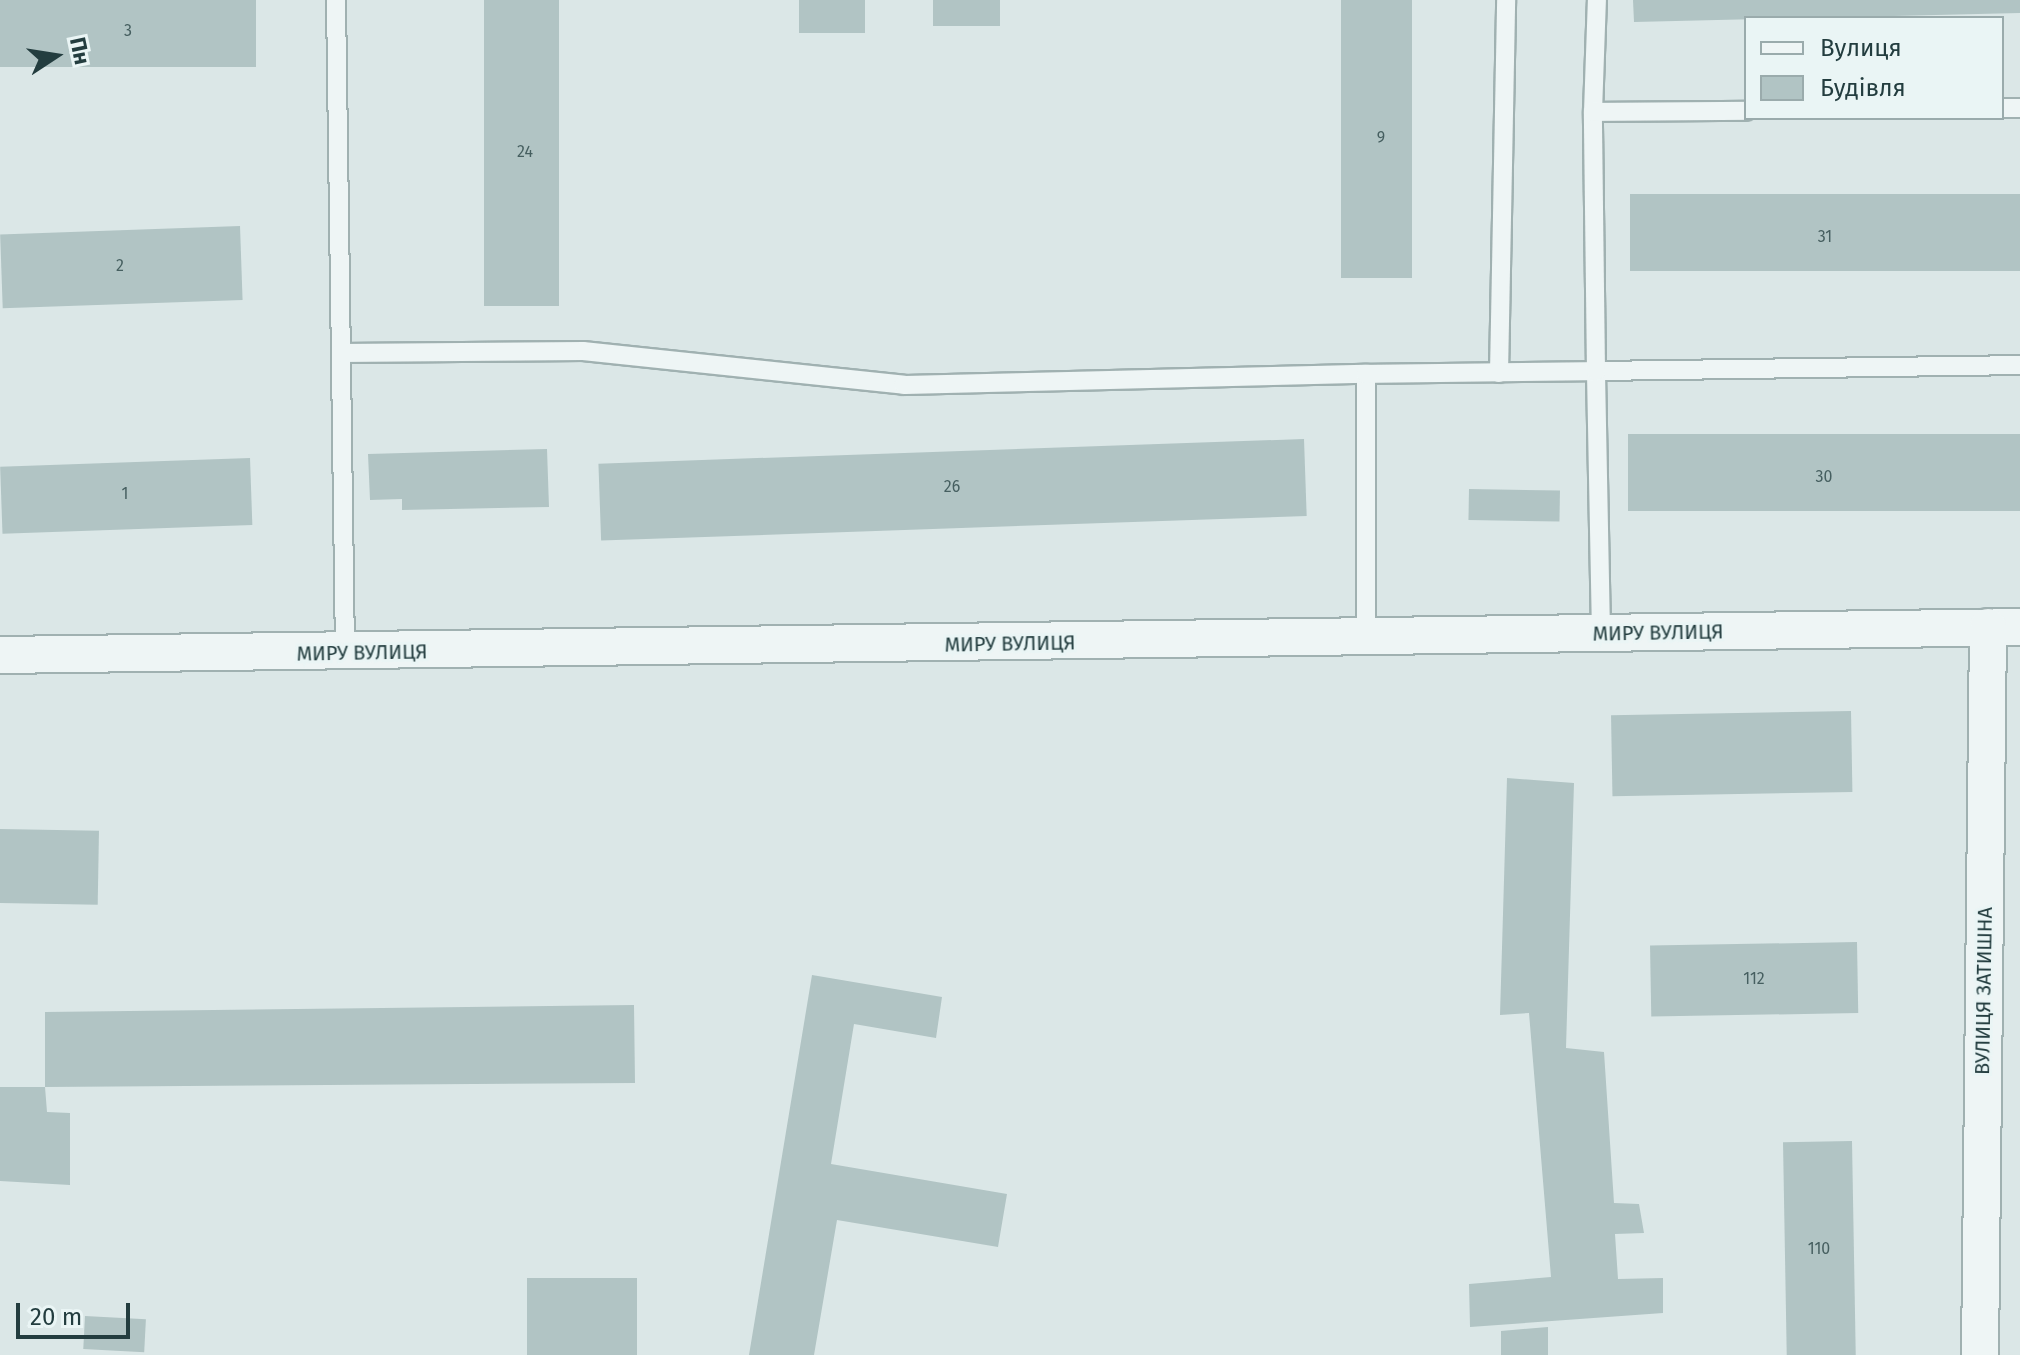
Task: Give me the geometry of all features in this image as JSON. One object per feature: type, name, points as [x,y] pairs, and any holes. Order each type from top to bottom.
[{"type":"street","name":"МИРУ ВУЛИЦЯ","points":[[0,655],[345,654],[2004,627]]},
{"type":"street","name":"ВУЛИЦЯ ЗАТИШНА","points":[[1980,1355],[2004,627]]},
{"type":"lane","points":[[336,0],[345,654]]},
{"type":"lane","points":[[1499,373],[1506,0]]},
{"type":"lane","points":[[1597,0],[1593,112],[1601,633]]},
{"type":"lane","points":[[1593,112],[1744,111]]},
{"type":"lane","points":[[341,353],[583,351],[904,385],[1366,374],[2020,365]]},
{"type":"lane","points":[[1366,374],[1366,638]]},
{"type":"building","points":[[0,0],[256,0],[256,67],[0,67]]},
{"type":"building","points":[[484,0],[559,0],[559,306],[484,306]]},
{"type":"building","points":[[799,0],[865,0],[865,33],[799,33]]},
{"type":"building","points":[[933,0],[1000,0],[1000,26],[933,26]]},
{"type":"building","points":[[1341,0],[1412,0],[1412,278],[1341,278]]},
{"type":"building","points":[[1633,0],[2020,0],[2020,13],[1744,16],[1744,19],[1634,22]]},
{"type":"building","points":[[1630,194],[2020,194],[2020,271],[1630,271]]},
{"type":"building","points":[[240,226],[243,300],[3,308],[0,234]]},
{"type":"building","points":[[1628,434],[2020,434],[2020,511],[1628,511]]},
{"type":"building","points":[[1304,439],[1307,516],[601,541],[598,464]]},
{"type":"building","points":[[547,449],[549,507],[402,510],[402,499],[370,500],[368,454]]},
{"type":"building","points":[[250,458],[252,525],[2,534],[0,467]]},
{"type":"building","points":[[1469,489],[1560,491],[1559,522],[1468,520]]},
{"type":"building","points":[[1851,711],[1852,792],[1612,796],[1611,715]]},
{"type":"building","points":[[1507,778],[1574,783],[1566,1048],[1604,1052],[1614,1203],[1639,1204],[1644,1233],[1615,1234],[1618,1279],[1663,1278],[1663,1313],[1470,1327],[1469,1284],[1551,1277],[1529,1013],[1500,1015]]},
{"type":"building","points":[[0,829],[99,831],[98,905],[0,903]]},
{"type":"building","points":[[1857,942],[1858,1013],[1651,1017],[1650,946]]},
{"type":"building","points":[[812,975],[942,997],[936,1038],[854,1024],[831,1164],[1007,1194],[998,1247],[837,1220],[814,1355],[749,1355]]},
{"type":"building","points":[[634,1005],[635,1083],[45,1087],[45,1012]]},
{"type":"building","points":[[0,1087],[45,1087],[47,1112],[70,1113],[70,1185],[0,1181]]},
{"type":"building","points":[[1852,1141],[1856,1355],[1787,1355],[1783,1142]]},
{"type":"building","points":[[527,1278],[637,1278],[637,1355],[527,1355]]},
{"type":"building","points":[[85,1316],[146,1319],[144,1352],[83,1349]]},
{"type":"building","points":[[1548,1327],[1548,1355],[1501,1355],[1501,1331]]}]
